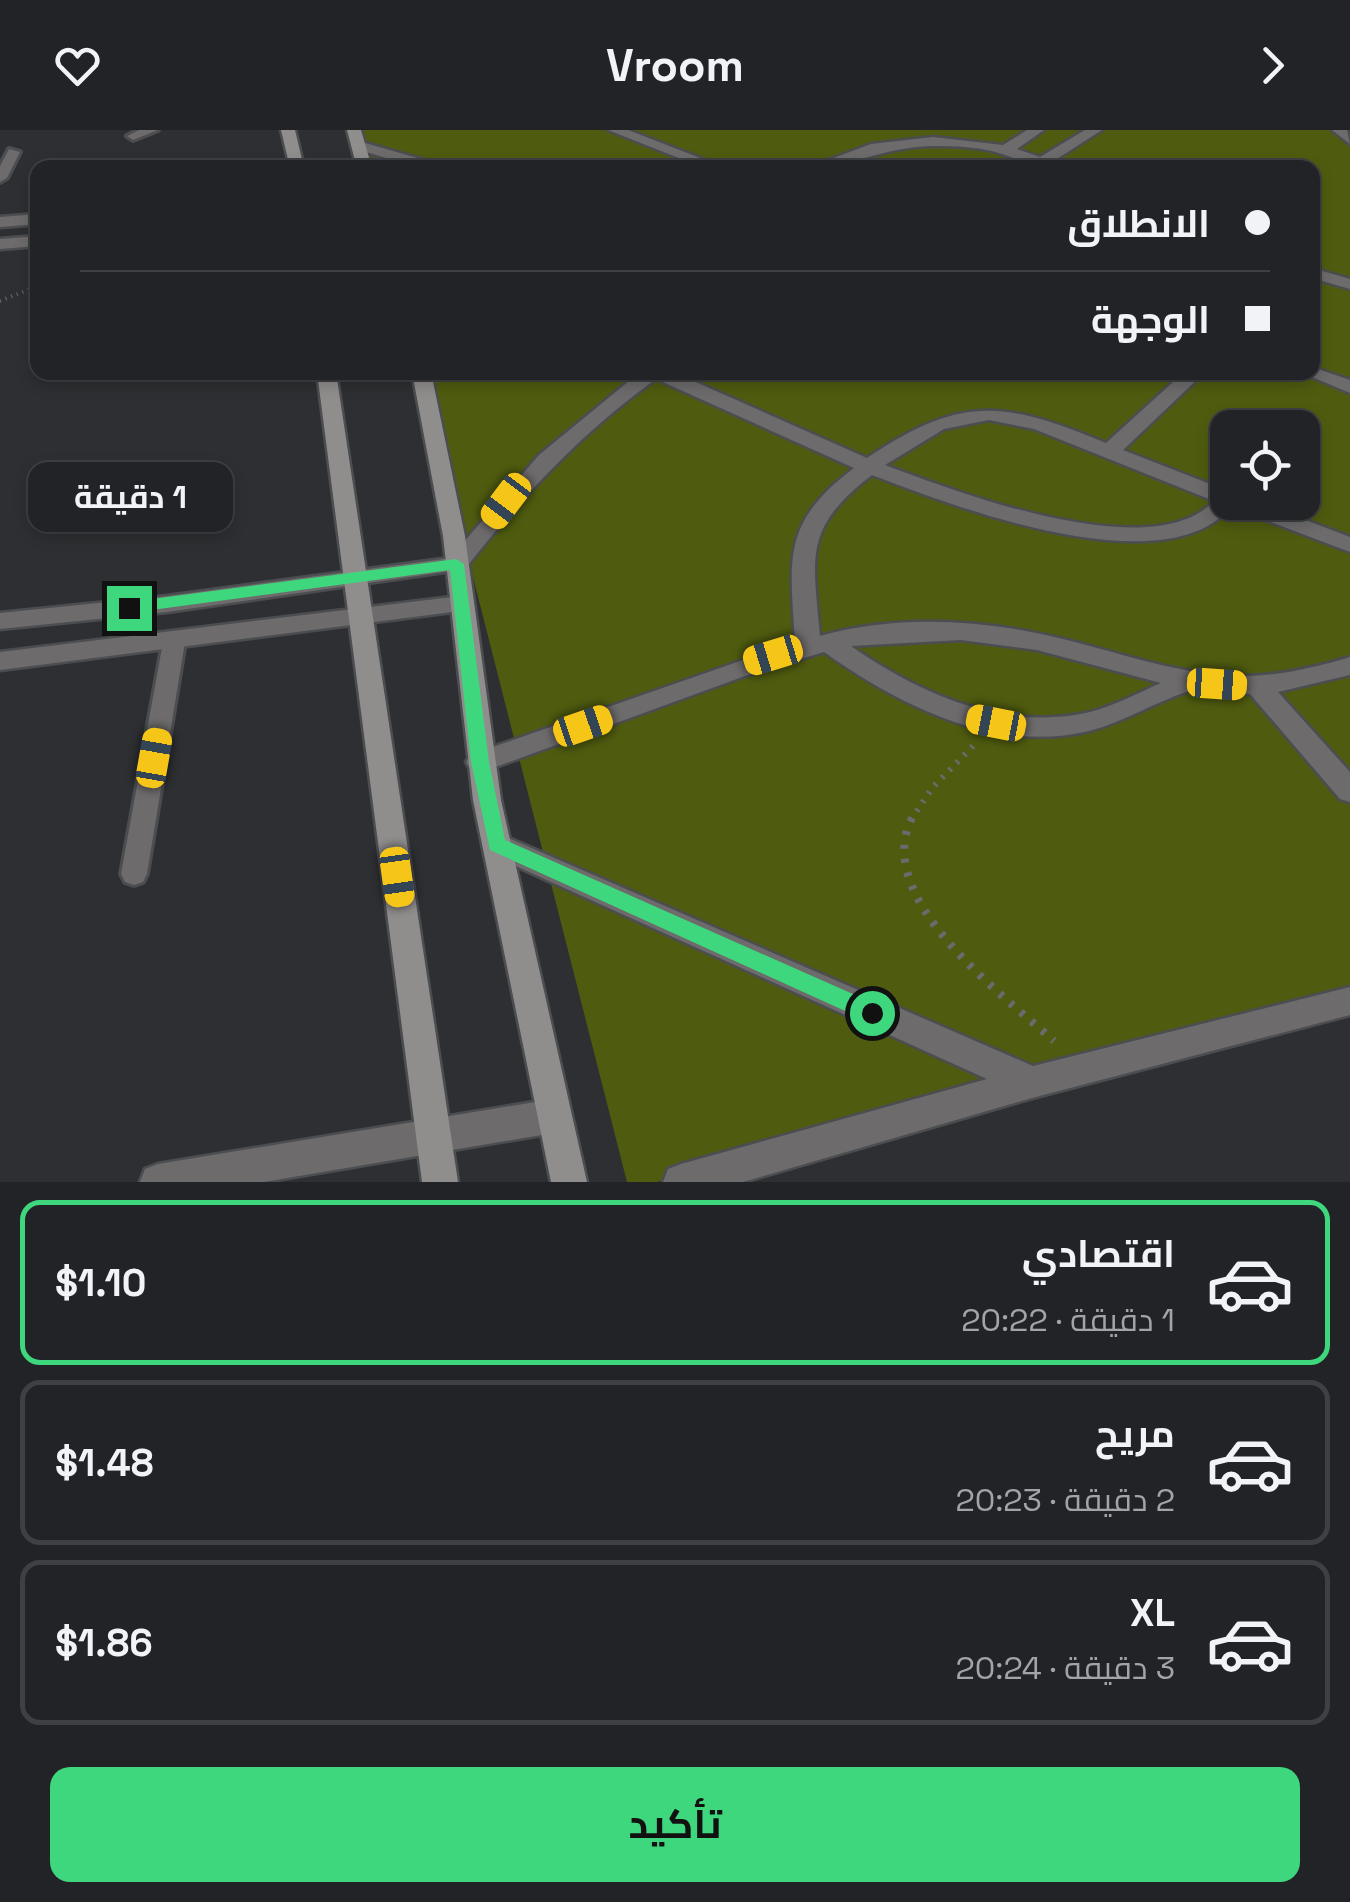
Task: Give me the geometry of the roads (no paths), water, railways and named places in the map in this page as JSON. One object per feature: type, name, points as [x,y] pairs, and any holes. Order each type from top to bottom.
[{"type":"street","points":[[288,130],[295,160]]},
{"type":"street","points":[[876,130],[868,134],[896,143]]},
{"type":"street","points":[[1004,151],[1038,130]]},
{"type":"street","points":[[1054,160],[1095,130]]},
{"type":"street","points":[[1339,130],[1350,140]]},
{"type":"street","points":[[617,131],[654,160]]},
{"type":"street","points":[[617,131],[697,160]]},
{"type":"street","points":[[356,138],[415,160]]},
{"type":"street","points":[[830,160],[846,152],[896,143],[950,143],[1004,151],[1032,160]]},
{"type":"street","points":[[0,222],[30,220]]},
{"type":"street","points":[[0,244],[30,242]]},
{"type":"street","points":[[1320,275],[1350,284]]},
{"type":"street","points":[[1320,376],[1350,387]]},
{"type":"street","points":[[327,380],[440,1182]]},
{"type":"street","points":[[423,380],[442,466],[480,762],[569,1182]]},
{"type":"street","points":[[0,620],[356,580],[456,564],[539,462],[574,429],[644,380]]},
{"type":"street","points":[[673,380],[866,468],[995,510],[1126,534],[1190,528],[1210,518]]},
{"type":"street","points":[[1108,452],[1187,380]]},
{"type":"street","points":[[1191,680],[1079,724],[996,723],[903,692],[818,643],[804,570],[807,528],[826,500],[913,434],[977,414],[1025,417],[1210,492]]},
{"type":"street","points":[[1283,520],[1350,546]]},
{"type":"street","points":[[0,661],[460,604]]},
{"type":"street","points":[[480,762],[739,665],[818,643],[921,631],[969,632],[1071,649],[1191,680],[1256,684],[1350,666]]},
{"type":"street","points":[[1256,684],[1350,791]]},
{"type":"street","points":[[497,845],[1032,1082]]},
{"type":"street","points":[[680,1182],[1032,1082],[1350,1000]]},
{"type":"street","points":[[158,1182],[553,1116]]},
{"type":"lane","points":[[133,136],[152,130]]},
{"type":"lane","points":[[0,178],[14,152]]},
{"type":"lane","points":[[134,874],[174,642]]}]
